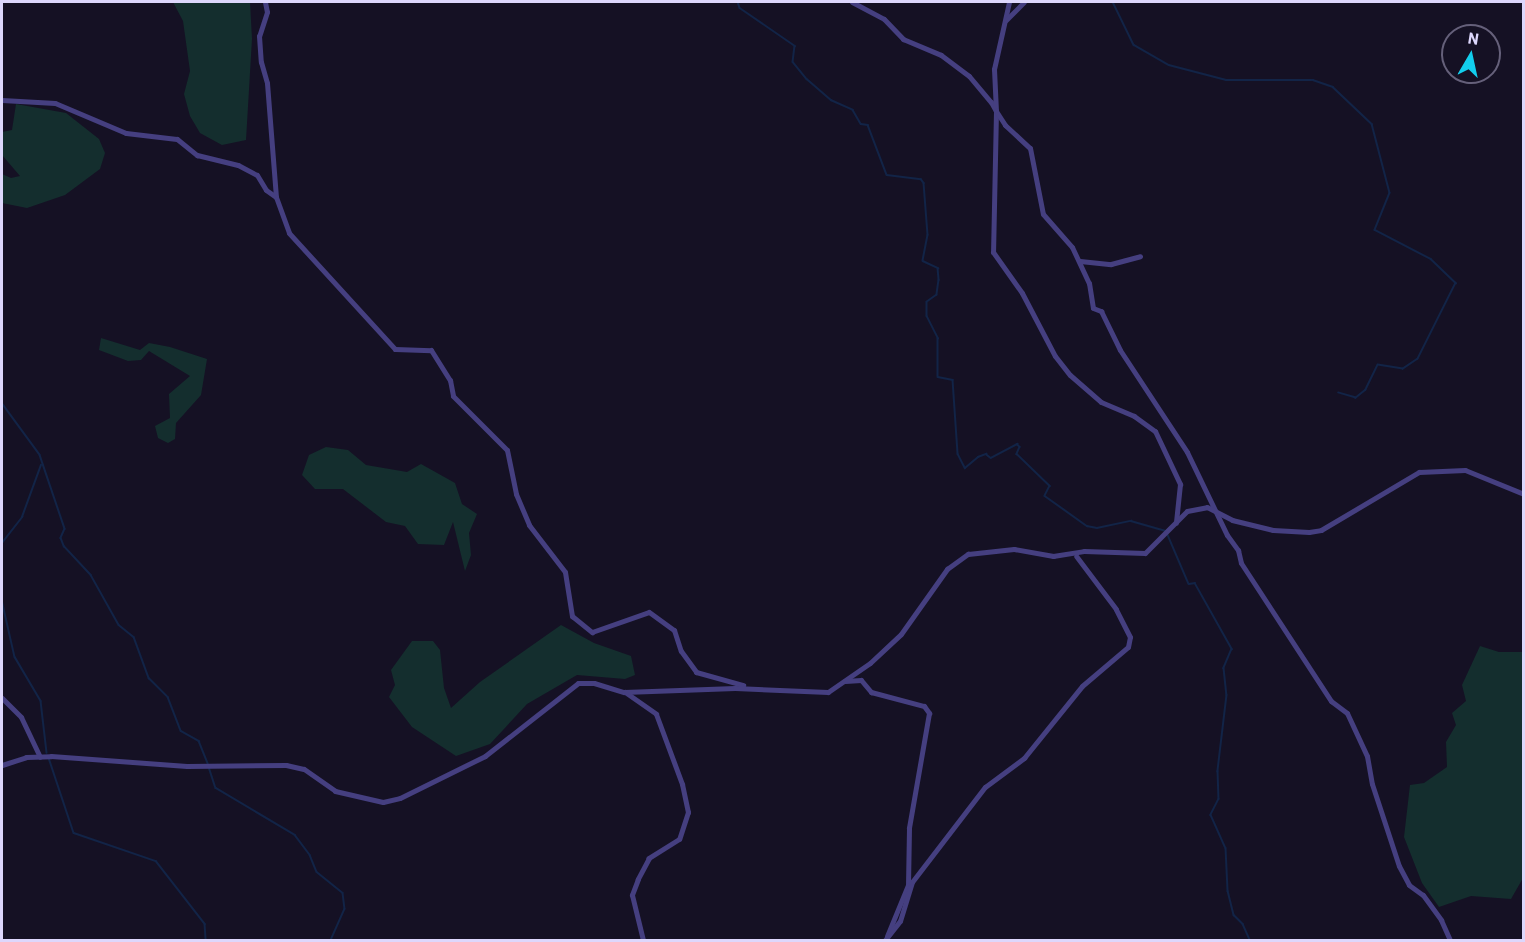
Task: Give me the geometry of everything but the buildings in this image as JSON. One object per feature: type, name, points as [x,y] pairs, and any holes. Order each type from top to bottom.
[{"type":"street","points":[[265,2],[267,12],[259,36],[276,197],[289,233],[395,349],[431,350],[446,372],[453,396],[507,450],[516,494],[529,525],[565,572],[572,616],[592,632],[649,612],[674,630],[681,651],[696,672],[762,690]]},
{"type":"street","points":[[852,2],[884,19],[903,39],[941,55],[969,76],[1005,126],[1030,148],[1043,214],[1068,241],[1080,261],[1093,308],[1101,311],[1120,351],[1187,452],[1205,494],[1217,510],[1241,563],[1331,701],[1347,713],[1367,756],[1372,784],[1399,866],[1409,885],[1423,895],[1441,920],[1450,940]]},
{"type":"street","points":[[1009,2],[994,69],[996,111],[993,252],[1070,375],[1101,402],[1134,416],[1155,431],[1180,484],[1176,523]]},
{"type":"street","points":[[1004,24],[1024,2]]},
{"type":"street","points":[[2,100],[55,103],[126,133],[177,139],[197,155],[238,165],[257,175],[266,190],[276,197]]},
{"type":"street","points":[[1080,261],[1111,264],[1140,256]]},
{"type":"street","points":[[2,765],[26,757],[46,757],[187,766],[286,765],[304,769],[335,791],[383,802],[400,798],[485,756],[578,683],[594,683],[624,692],[762,690],[820,693],[842,681],[901,634],[947,569],[968,554],[1014,549],[1076,555],[1084,551],[1145,553],[1188,511],[1207,507],[1217,510],[1232,520],[1273,530],[1309,532],[1321,530],[1406,477],[1450,470],[1478,474],[1524,494]]},
{"type":"street","points":[[886,939],[900,921],[912,882],[985,787],[1024,758],[1082,686],[1128,646],[1130,637],[1116,609],[1076,555]]},
{"type":"street","points":[[842,681],[858,679],[871,692],[924,706],[929,713],[910,814],[908,885],[886,939]]},
{"type":"street","points":[[624,692],[656,714],[688,812],[679,839],[649,858],[632,895],[643,940]]},
{"type":"street","points":[[2,698],[21,717],[46,757]]},
{"type":"green space","points":[[173,2],[250,2],[252,39],[246,140],[222,145],[200,133],[190,116],[184,94],[190,71],[183,21]]},
{"type":"green space","points":[[16,104],[66,113],[99,139],[105,153],[100,169],[65,195],[27,208],[2,203],[2,174],[11,178],[20,176],[2,155],[2,132],[12,130]]},
{"type":"green space","points":[[101,338],[140,350],[149,343],[170,347],[207,359],[201,395],[176,423],[175,439],[168,443],[158,438],[155,426],[170,418],[169,394],[190,376],[149,351],[141,360],[128,361],[99,350]]},
{"type":"green space","points":[[326,447],[348,450],[366,465],[407,472],[421,464],[455,483],[462,504],[477,514],[469,533],[471,555],[465,571],[453,522],[444,545],[418,544],[405,526],[386,522],[343,489],[315,489],[302,475],[309,455]]},
{"type":"green space","points":[[561,625],[594,643],[631,656],[635,675],[625,679],[577,675],[527,704],[490,744],[456,756],[412,727],[389,697],[395,685],[391,670],[412,641],[433,641],[440,650],[444,688],[451,708],[480,682]]},
{"type":"green space","points":[[1480,646],[1499,652],[1523,652],[1523,878],[1511,899],[1471,896],[1439,907],[1422,883],[1404,837],[1410,785],[1424,783],[1447,767],[1446,742],[1456,725],[1452,713],[1466,701],[1462,685]]},
{"type":"waterway","points":[[738,2],[740,8],[795,46],[793,62],[807,79],[831,100],[853,110],[861,124],[868,125],[887,175],[921,179],[924,183],[928,235],[923,261],[938,268],[939,280],[937,295],[927,302],[927,316],[938,338],[938,377],[953,380],[958,454],[965,468],[978,457],[986,454],[991,458],[1017,444],[1020,447],[1017,454],[1050,486],[1045,496],[1087,526],[1097,528],[1131,521],[1165,531]]},
{"type":"waterway","points":[[1113,2],[1134,45],[1169,65],[1226,80],[1313,80],[1333,87],[1372,124],[1390,193],[1375,230],[1431,259],[1456,283],[1418,359],[1403,369],[1378,365],[1366,390],[1356,398],[1339,393]]},
{"type":"waterway","points":[[2,403],[40,455],[65,529],[61,538],[64,546],[91,575],[119,625],[134,637],[149,678],[168,697],[181,731],[199,741],[208,763]]},
{"type":"waterway","points":[[2,543],[22,517],[41,465]]},
{"type":"waterway","points":[[1168,535],[1189,584],[1195,583],[1232,649],[1224,668],[1227,695],[1218,771],[1219,799],[1211,815],[1226,848],[1228,891],[1234,915],[1243,924],[1250,940]]},
{"type":"waterway","points":[[2,600],[15,657],[41,701],[47,753]]},
{"type":"waterway","points":[[49,758],[74,833],[156,861],[205,924],[206,940]]},
{"type":"waterway","points":[[209,767],[216,788],[295,835],[310,855],[317,872],[343,893],[345,909],[331,940]]}]
